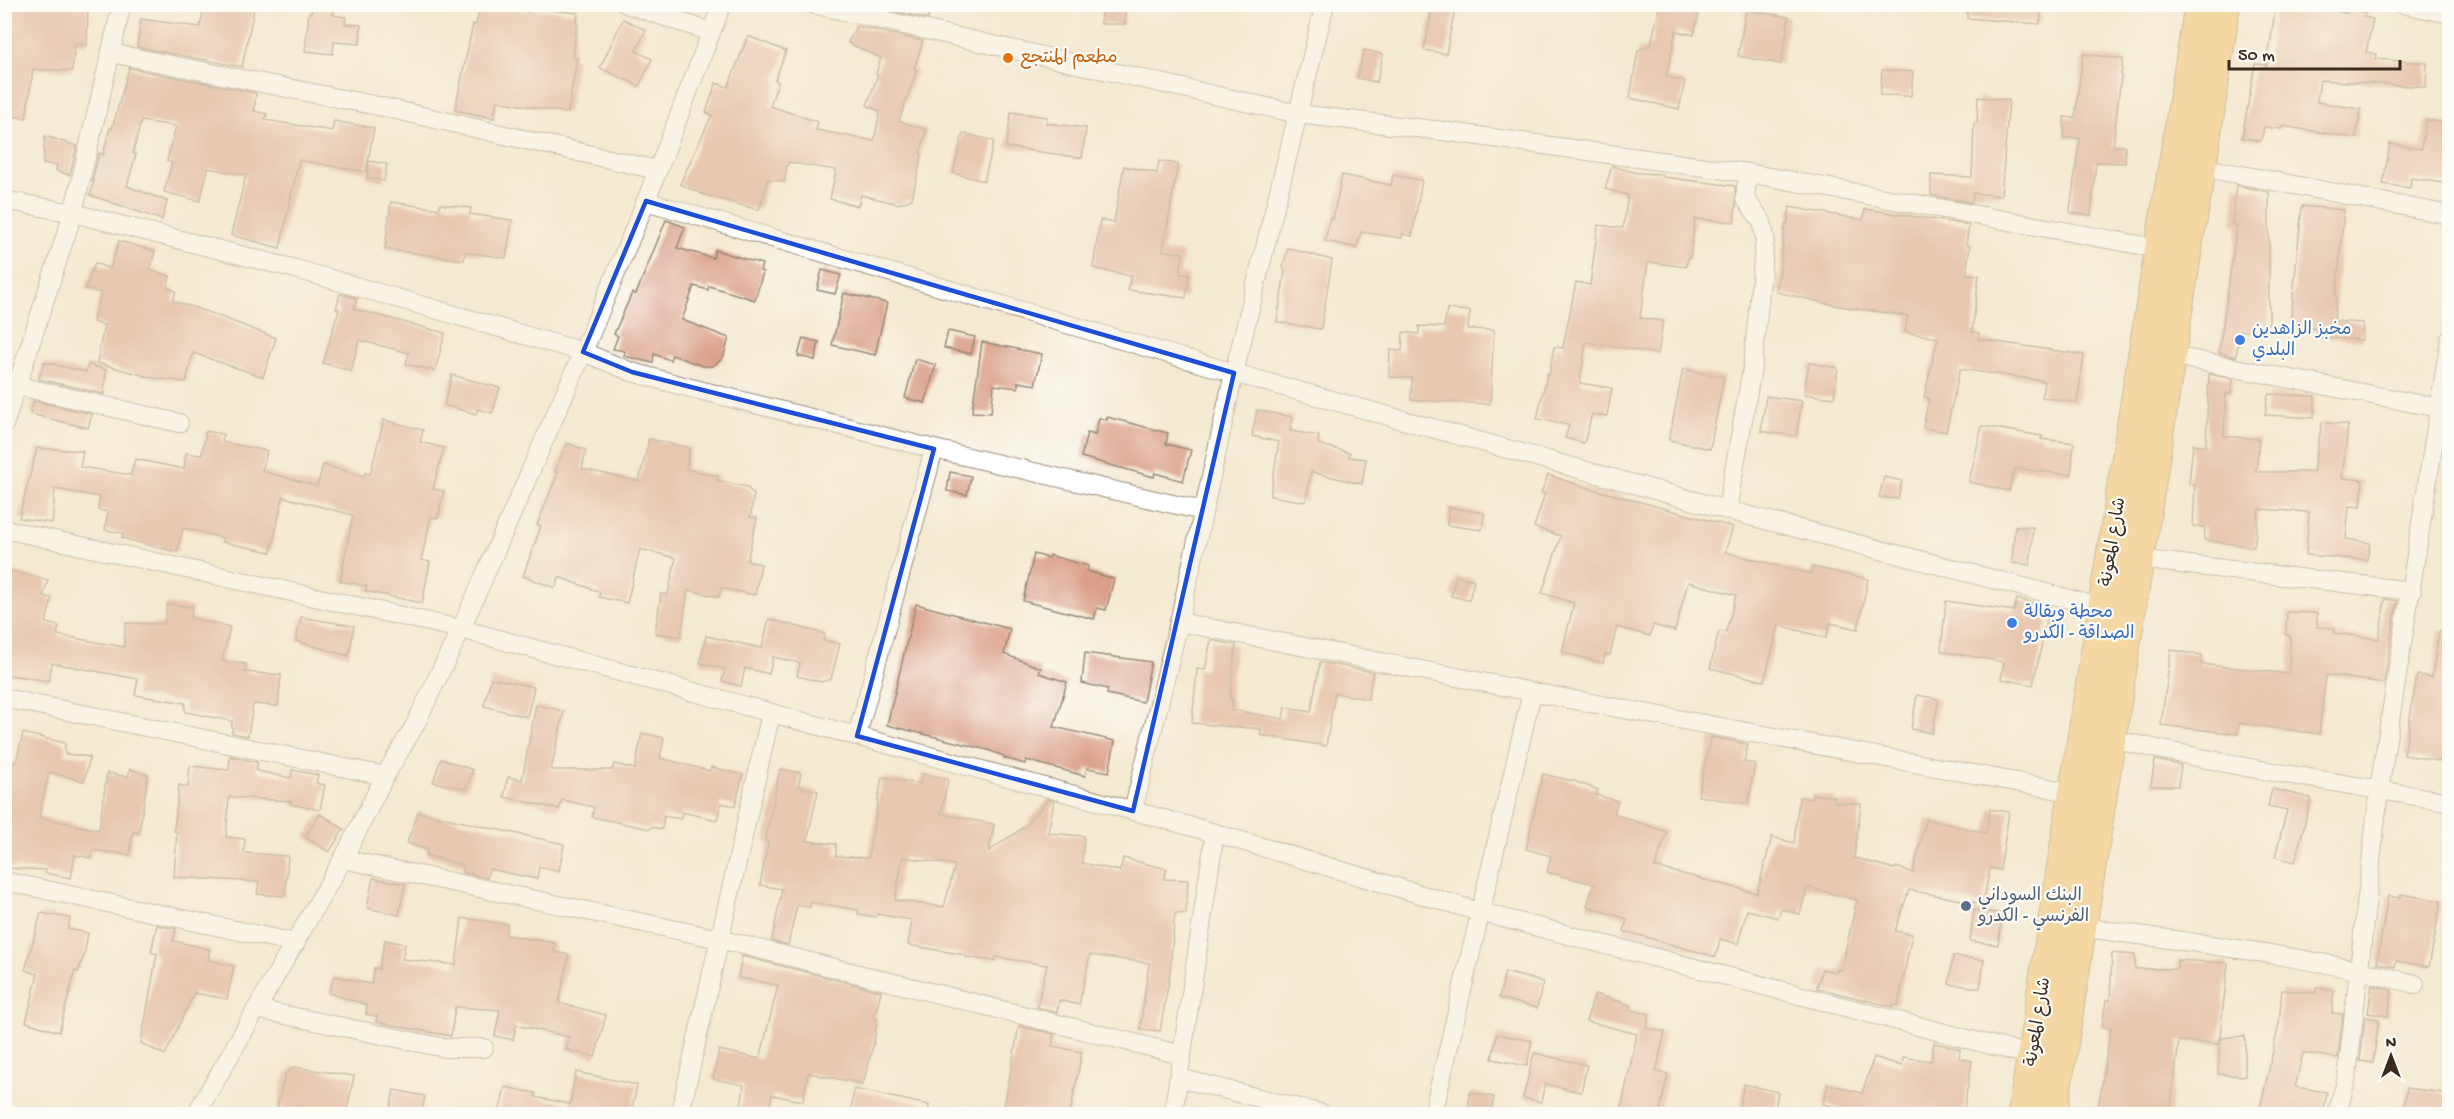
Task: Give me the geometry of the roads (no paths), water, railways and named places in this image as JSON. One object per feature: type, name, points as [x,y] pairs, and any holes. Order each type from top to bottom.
[{"type":"highway","name":"شارع المعونة","points":[[2051,1114],[2138,559],[2142,447],[2160,249],[2201,4]]},
{"type":"highway","name":"شارع المعونة","points":[[2024,1114],[2104,608],[2142,447],[2169,356],[2224,4]]},
{"type":"street","points":[[4,424],[10,384],[73,213],[122,4]]},
{"type":"street","points":[[626,4],[711,32]]},
{"type":"street","points":[[196,1114],[343,859],[385,776],[415,725],[461,629],[583,352],[646,201],[722,4]]},
{"type":"street","points":[[812,4],[1298,114],[1432,130],[1748,174],[2160,249]]},
{"type":"street","points":[[1132,811],[1179,622],[1234,373],[1325,4]]},
{"type":"street","points":[[2403,4],[2450,14]]},
{"type":"street","points":[[111,53],[383,107],[657,170]]},
{"type":"street","points":[[2200,167],[2450,215]]},
{"type":"street","points":[[1727,510],[1753,363],[1765,238],[1762,222],[1745,198],[1748,174]]},
{"type":"street","points":[[4,200],[73,213],[307,272],[583,352],[632,372],[683,386],[1203,512]]},
{"type":"street","points":[[646,201],[1234,373],[1727,510],[2104,608]]},
{"type":"street","points":[[2337,1114],[2347,1077],[2379,790],[2450,339]]},
{"type":"street","points":[[2169,356],[2439,408]]},
{"type":"street","points":[[10,384],[179,423]]},
{"type":"street","points":[[857,736],[934,448]]},
{"type":"street","points":[[4,530],[461,629],[1215,833],[1480,912],[2033,1056]]},
{"type":"street","points":[[2138,559],[2412,591]]},
{"type":"street","points":[[1179,622],[1532,692],[2076,793]]},
{"type":"street","points":[[1433,1114],[1532,692]]},
{"type":"street","points":[[4,698],[385,776]]},
{"type":"street","points":[[680,1114],[771,713]]},
{"type":"street","points":[[2110,739],[2250,768],[2450,801]]},
{"type":"street","points":[[1173,1114],[1215,833]]},
{"type":"street","points":[[343,859],[719,939],[1182,1055]]},
{"type":"street","points":[[4,881],[296,943]]},
{"type":"street","points":[[2081,927],[2212,945],[2360,970],[2415,984]]},
{"type":"street","points":[[256,1009],[445,1048],[484,1048]]},
{"type":"street","points":[[1179,1078],[1323,1114]]},
{"type":"place","name":"مطعم المنتجع","points":[[1008,58]]},
{"type":"place","name":"مخبز الزاهدين البلدي","points":[[2240,340]]},
{"type":"place","name":"محطة وبقالة الصداقة - الكدرو","points":[[2012,623]]},
{"type":"place","name":"البنك السوداني الفرنسي - الكدرو","points":[[1966,906]]}]
